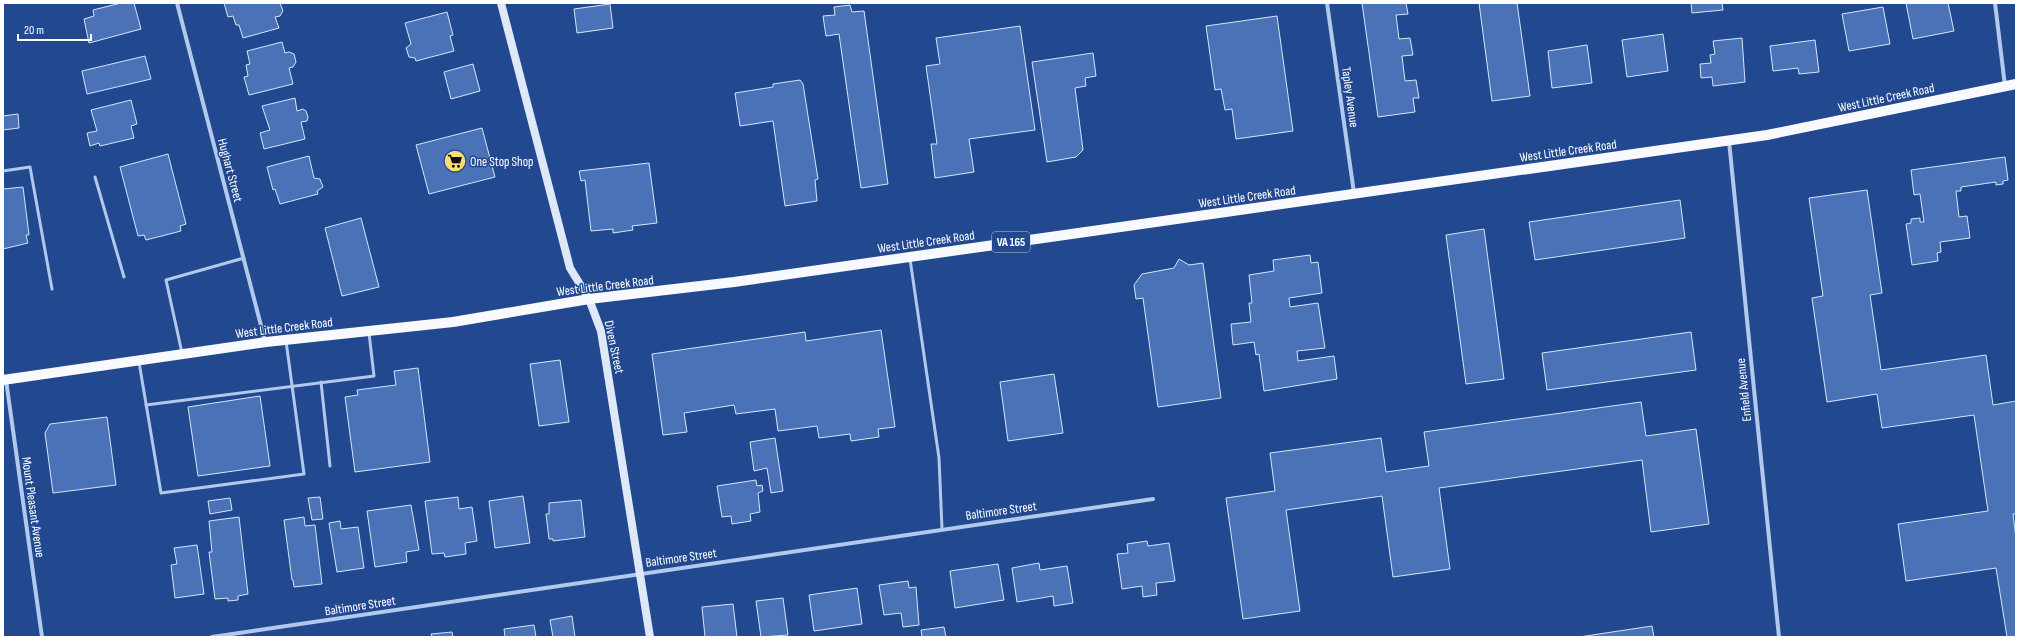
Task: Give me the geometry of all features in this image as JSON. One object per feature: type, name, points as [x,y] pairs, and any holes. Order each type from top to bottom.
[{"type":"main road","name":"Diven Street","points":[[501,3],[570,268],[589,299],[601,331],[641,573],[650,637]]},
{"type":"main road","name":"West Little Creek Road","points":[[4,380],[266,342],[453,322],[589,299],[734,282],[1767,135],[2016,84]]},
{"type":"street","name":"Hughart Street","points":[[177,3],[266,342]]},
{"type":"street","name":"Tapley Avenue","points":[[1327,3],[1354,193]]},
{"type":"street","points":[[1995,3],[2005,86]]},
{"type":"street","name":"Enfield Avenue","points":[[1729,140],[1779,637]]},
{"type":"street","name":"Mount Pleasant Avenue","points":[[4,380],[42,637]]},
{"type":"street","name":"Baltimore Street","points":[[212,637],[1153,498]]},
{"type":"lane","points":[[3,171],[30,167],[52,289]]},
{"type":"lane","points":[[95,177],[124,277]]},
{"type":"lane","points":[[910,257],[939,458],[942,529]]},
{"type":"lane","points":[[183,354],[166,280],[244,258]]},
{"type":"lane","points":[[146,406],[374,376],[369,331]]},
{"type":"lane","points":[[138,361],[161,493],[304,474],[286,340]]},
{"type":"lane","points":[[321,382],[330,466]]},
{"type":"building","points":[[121,3],[134,3],[141,29],[89,43],[84,19],[94,16],[93,10]]},
{"type":"building","points":[[224,3],[280,3],[283,11],[280,16],[275,17],[279,28],[243,38],[239,25],[236,25],[233,16],[228,17]]},
{"type":"building","points":[[1362,3],[1406,3],[1408,14],[1396,15],[1399,39],[1410,38],[1413,55],[1402,56],[1405,81],[1416,80],[1419,98],[1413,98],[1415,112],[1378,117]]},
{"type":"building","points":[[1479,3],[1517,3],[1530,96],[1492,101]]},
{"type":"building","points":[[1691,3],[1722,3],[1723,10],[1692,13]]},
{"type":"building","points":[[1906,3],[1948,3],[1954,31],[1913,39]]},
{"type":"building","points":[[610,4],[613,28],[577,33],[574,9]]},
{"type":"building","points":[[850,5],[852,12],[864,11],[888,184],[861,188],[839,34],[826,36],[823,16],[835,15],[834,7]]},
{"type":"building","points":[[1883,7],[1890,44],[1849,51],[1842,14]]},
{"type":"building","points":[[447,12],[453,35],[450,36],[454,51],[416,61],[415,58],[409,57],[406,48],[411,44],[405,23]]},
{"type":"building","points":[[1277,16],[1293,131],[1236,139],[1232,109],[1225,110],[1221,89],[1215,90],[1206,26]]},
{"type":"building","points":[[1020,26],[1035,130],[969,139],[974,172],[935,178],[931,144],[937,144],[926,66],[940,64],[936,38]]},
{"type":"building","points":[[1663,34],[1668,71],[1627,77],[1622,40]]},
{"type":"building","points":[[1742,38],[1745,82],[1713,86],[1712,77],[1701,78],[1700,64],[1711,63],[1710,55],[1715,54],[1713,41]]},
{"type":"building","points":[[1815,40],[1819,72],[1799,74],[1798,68],[1773,71],[1770,46]]},
{"type":"building","points":[[282,42],[285,53],[289,52],[294,54],[296,62],[293,67],[289,68],[293,84],[249,95],[244,77],[248,76],[246,65],[250,64],[247,51]]},
{"type":"building","points":[[1587,45],[1592,83],[1552,88],[1548,51]]},
{"type":"building","points":[[1093,53],[1096,76],[1085,78],[1086,86],[1075,88],[1083,150],[1076,157],[1047,162],[1032,62]]},
{"type":"building","points":[[145,56],[151,79],[87,94],[82,71]]},
{"type":"building","points":[[473,64],[480,91],[451,99],[444,72]]},
{"type":"building","points":[[800,80],[803,84],[818,179],[815,180],[817,201],[785,206],[773,121],[740,126],[735,93],[773,87],[773,84]]},
{"type":"building","points":[[295,98],[297,111],[303,109],[306,111],[308,117],[307,121],[301,122],[305,139],[264,149],[260,133],[270,130],[262,106]]},
{"type":"building","points":[[131,100],[137,124],[131,126],[134,138],[100,146],[99,143],[90,146],[87,133],[97,131],[91,110]]},
{"type":"building","points":[[18,114],[19,128],[3,130],[3,116]]},
{"type":"building","name":"One Stop Shop","points":[[482,128],[495,177],[429,194],[416,145]]},
{"type":"building","points":[[168,154],[186,224],[180,226],[181,231],[146,240],[144,235],[138,236],[120,167]]},
{"type":"building","points":[[309,156],[314,178],[320,179],[323,187],[317,191],[318,194],[280,204],[275,189],[273,190],[267,167]]},
{"type":"building","points":[[2005,157],[2008,180],[2003,181],[2003,184],[1996,185],[1996,182],[1961,187],[1961,191],[1956,191],[1959,217],[1967,216],[1970,238],[1940,242],[1941,252],[1937,253],[1938,261],[1912,265],[1906,224],[1911,223],[1911,219],[1920,218],[1920,222],[1924,222],[1920,194],[1914,195],[1911,170]]},
{"type":"building","points":[[649,163],[657,223],[632,226],[633,230],[613,233],[613,229],[591,231],[585,180],[581,181],[579,171]]},
{"type":"building","points":[[23,187],[29,235],[26,235],[28,243],[3,249],[3,189]]},
{"type":"building","points":[[1867,190],[1882,293],[1870,295],[1881,370],[1986,355],[1993,405],[2016,401],[2016,514],[2013,514],[2016,538],[2016,637],[2007,637],[1996,568],[1906,581],[1898,524],[1988,511],[1974,415],[1882,428],[1877,394],[1827,402],[1812,298],[1823,296],[1809,198]]},
{"type":"building","points":[[1680,200],[1685,238],[1535,260],[1529,222]]},
{"type":"building","points":[[361,218],[379,287],[342,296],[325,228]]},
{"type":"building","points":[[1484,229],[1504,379],[1466,384],[1446,235]]},
{"type":"building","points":[[1310,255],[1311,263],[1318,262],[1322,293],[1289,298],[1290,307],[1318,303],[1325,348],[1297,351],[1298,361],[1334,356],[1337,379],[1264,391],[1259,354],[1256,355],[1254,342],[1233,345],[1231,324],[1251,322],[1249,303],[1252,303],[1249,275],[1274,271],[1273,260]]},
{"type":"building","points":[[1179,259],[1189,265],[1203,263],[1221,398],[1158,407],[1143,298],[1136,299],[1134,285],[1142,274],[1174,268]]},
{"type":"building","points":[[881,330],[895,427],[878,429],[879,437],[851,441],[850,434],[819,438],[817,426],[778,431],[775,409],[736,414],[734,405],[684,413],[687,432],[663,435],[652,354],[805,332],[806,341]]},
{"type":"building","points":[[1691,332],[1696,370],[1547,390],[1542,353]]},
{"type":"building","points":[[560,360],[569,422],[539,426],[530,364]]},
{"type":"building","points":[[418,368],[430,462],[355,472],[345,397],[358,395],[357,390],[396,385],[394,371]]},
{"type":"building","points":[[1054,374],[1063,433],[1008,441],[1000,382]]},
{"type":"building","points":[[260,396],[270,466],[198,476],[188,407]]},
{"type":"building","points":[[1641,402],[1646,436],[1696,429],[1709,524],[1651,532],[1642,460],[1439,488],[1450,569],[1393,577],[1382,496],[1286,510],[1300,611],[1243,619],[1226,498],[1275,491],[1270,453],[1381,438],[1386,472],[1429,466],[1424,432]]},
{"type":"building","points":[[107,417],[116,485],[53,493],[45,433],[50,424]]},
{"type":"building","points":[[775,438],[783,491],[771,493],[767,468],[754,471],[750,442]]},
{"type":"building","points":[[756,480],[757,486],[762,485],[763,491],[758,493],[760,512],[750,514],[751,521],[732,524],[731,516],[722,517],[717,486]]},
{"type":"building","points":[[523,496],[530,543],[495,548],[489,501]]},
{"type":"building","points":[[320,497],[323,519],[312,520],[308,498]]},
{"type":"building","points":[[458,497],[459,509],[472,507],[477,541],[465,543],[466,554],[445,557],[444,553],[432,554],[425,501]]},
{"type":"building","points":[[230,498],[232,510],[210,514],[208,501]]},
{"type":"building","points":[[581,500],[585,537],[553,541],[553,539],[549,539],[546,514],[549,514],[549,503]]},
{"type":"building","points":[[411,505],[419,550],[406,552],[407,562],[375,567],[367,511]]},
{"type":"building","points":[[239,517],[248,594],[238,596],[238,600],[228,601],[228,598],[215,599],[209,552],[212,552],[209,521]]},
{"type":"building","points":[[304,517],[305,526],[315,525],[322,584],[294,587],[284,520]]},
{"type":"building","points":[[340,521],[341,529],[358,527],[364,568],[337,572],[329,523]]},
{"type":"building","points":[[1147,541],[1148,546],[1169,543],[1175,581],[1156,583],[1157,595],[1143,597],[1142,586],[1122,589],[1117,554],[1128,553],[1127,544]]},
{"type":"building","points":[[197,545],[204,594],[175,598],[171,565],[177,564],[174,548]]},
{"type":"building","points":[[1039,563],[1040,570],[1067,566],[1073,603],[1054,606],[1053,596],[1017,602],[1012,568]]},
{"type":"building","points":[[998,564],[1004,600],[955,608],[950,571]]},
{"type":"building","points":[[908,581],[909,588],[916,587],[919,625],[903,627],[901,613],[884,615],[879,585]]},
{"type":"building","points":[[857,588],[862,624],[814,631],[809,595]]},
{"type":"building","points":[[783,598],[788,635],[761,637],[756,601]]},
{"type":"building","points":[[733,604],[737,637],[705,637],[702,607]]},
{"type":"building","points":[[572,616],[575,637],[553,637],[550,620]]},
{"type":"building","points":[[534,625],[536,637],[505,637],[504,629]]},
{"type":"building","points":[[1652,626],[1654,637],[1579,637]]},
{"type":"building","points":[[944,627],[946,637],[922,637],[921,630]]},
{"type":"building","points":[[452,632],[453,637],[432,637],[431,634]]},
{"type":"place","name":"One Stop Shop","points":[[455,161]]}]
